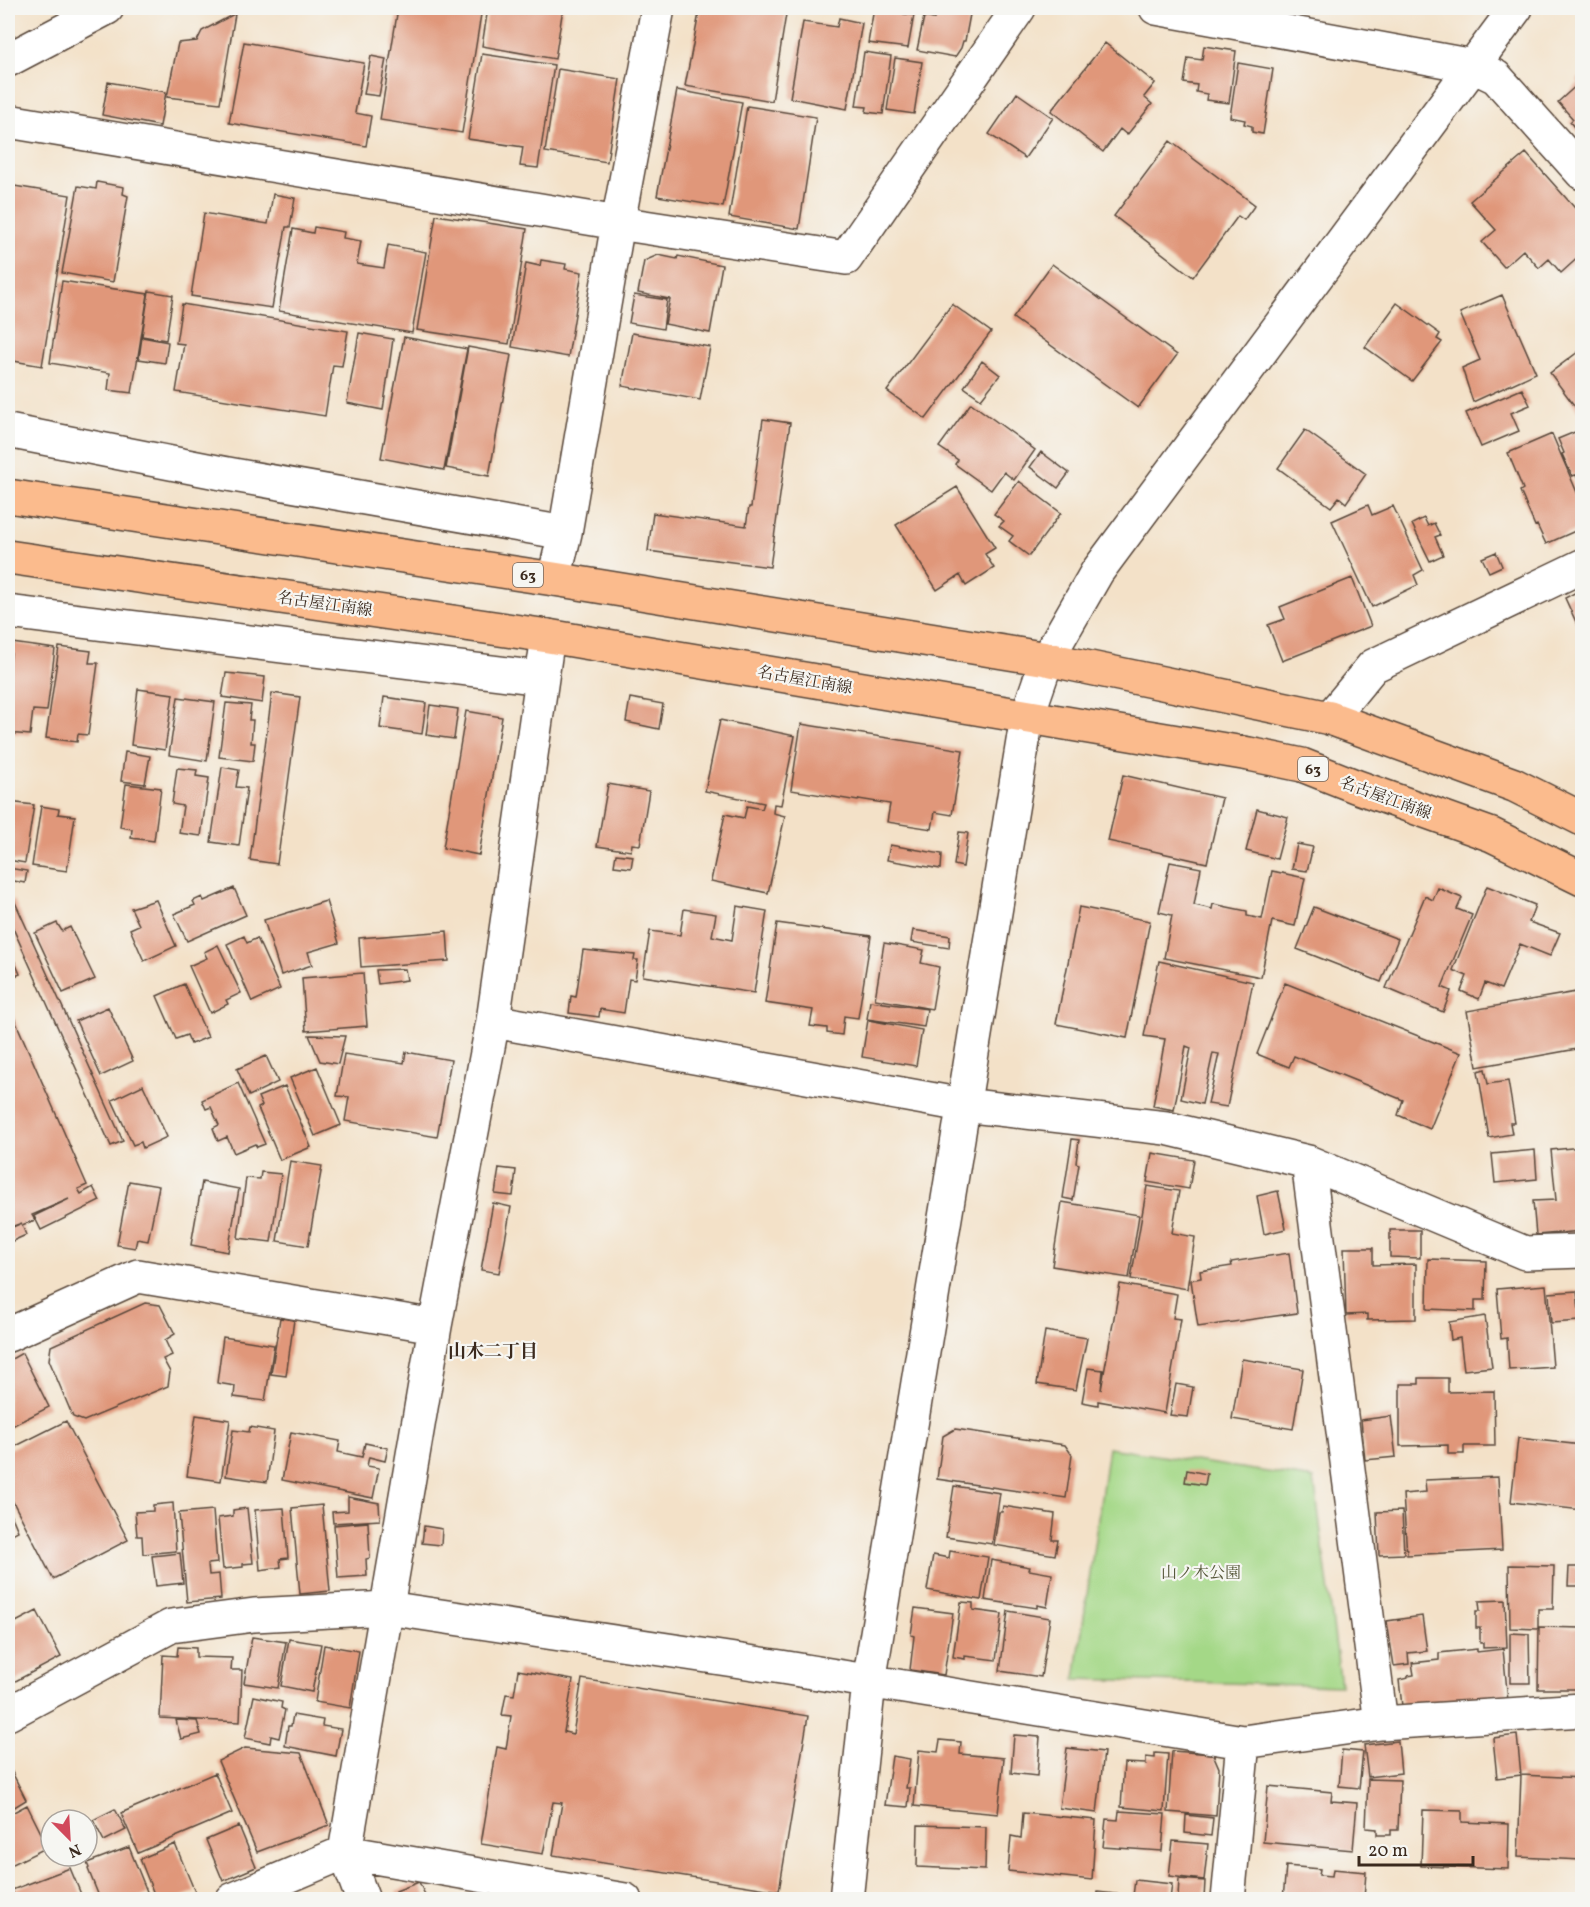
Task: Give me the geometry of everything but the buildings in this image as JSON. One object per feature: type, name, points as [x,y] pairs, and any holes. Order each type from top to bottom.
[{"type":"main road","name":"63","points":[[8,496],[554,579],[1047,659],[1330,718],[1514,785],[1582,819]]},
{"type":"main road","name":"名古屋江南線","points":[[8,557],[548,636],[1249,754],[1302,765],[1492,835],[1582,879]]},
{"type":"street","points":[[8,60],[107,8]]},
{"type":"street","points":[[554,579],[565,533],[618,223],[658,8]]},
{"type":"street","points":[[8,121],[618,223],[846,258],[1019,8]]},
{"type":"street","points":[[1156,8],[1473,66],[1496,77],[1582,173]]},
{"type":"street","points":[[846,1899],[869,1682],[1027,717],[1047,659],[1097,572],[1516,8]]},
{"type":"street","points":[[8,431],[222,473],[565,533]]},
{"type":"street","points":[[1330,718],[1373,666],[1582,566]]},
{"type":"street","points":[[8,612],[541,678]]},
{"type":"street","points":[[363,1899],[345,1852],[435,1326],[493,1021],[548,636]]},
{"type":"street","points":[[493,1021],[963,1105],[1166,1128],[1308,1162],[1525,1253],[1582,1251]]},
{"type":"street","points":[[1308,1162],[1381,1723]]},
{"type":"street","points":[[8,1335],[138,1276],[435,1326]]},
{"type":"street","points":[[8,1714],[171,1626],[254,1615],[387,1608],[1243,1742],[1381,1723],[1582,1710]]},
{"type":"street","points":[[1228,1899],[1243,1742]]},
{"type":"street","points":[[232,1899],[345,1852],[625,1899]]},
{"type":"green space","name":"山ノ木公園","points":[[1108,1448],[1314,1479],[1341,1686],[1075,1679]]},
{"type":"district","name":"山木二丁目","points":[[493,1351]]}]
